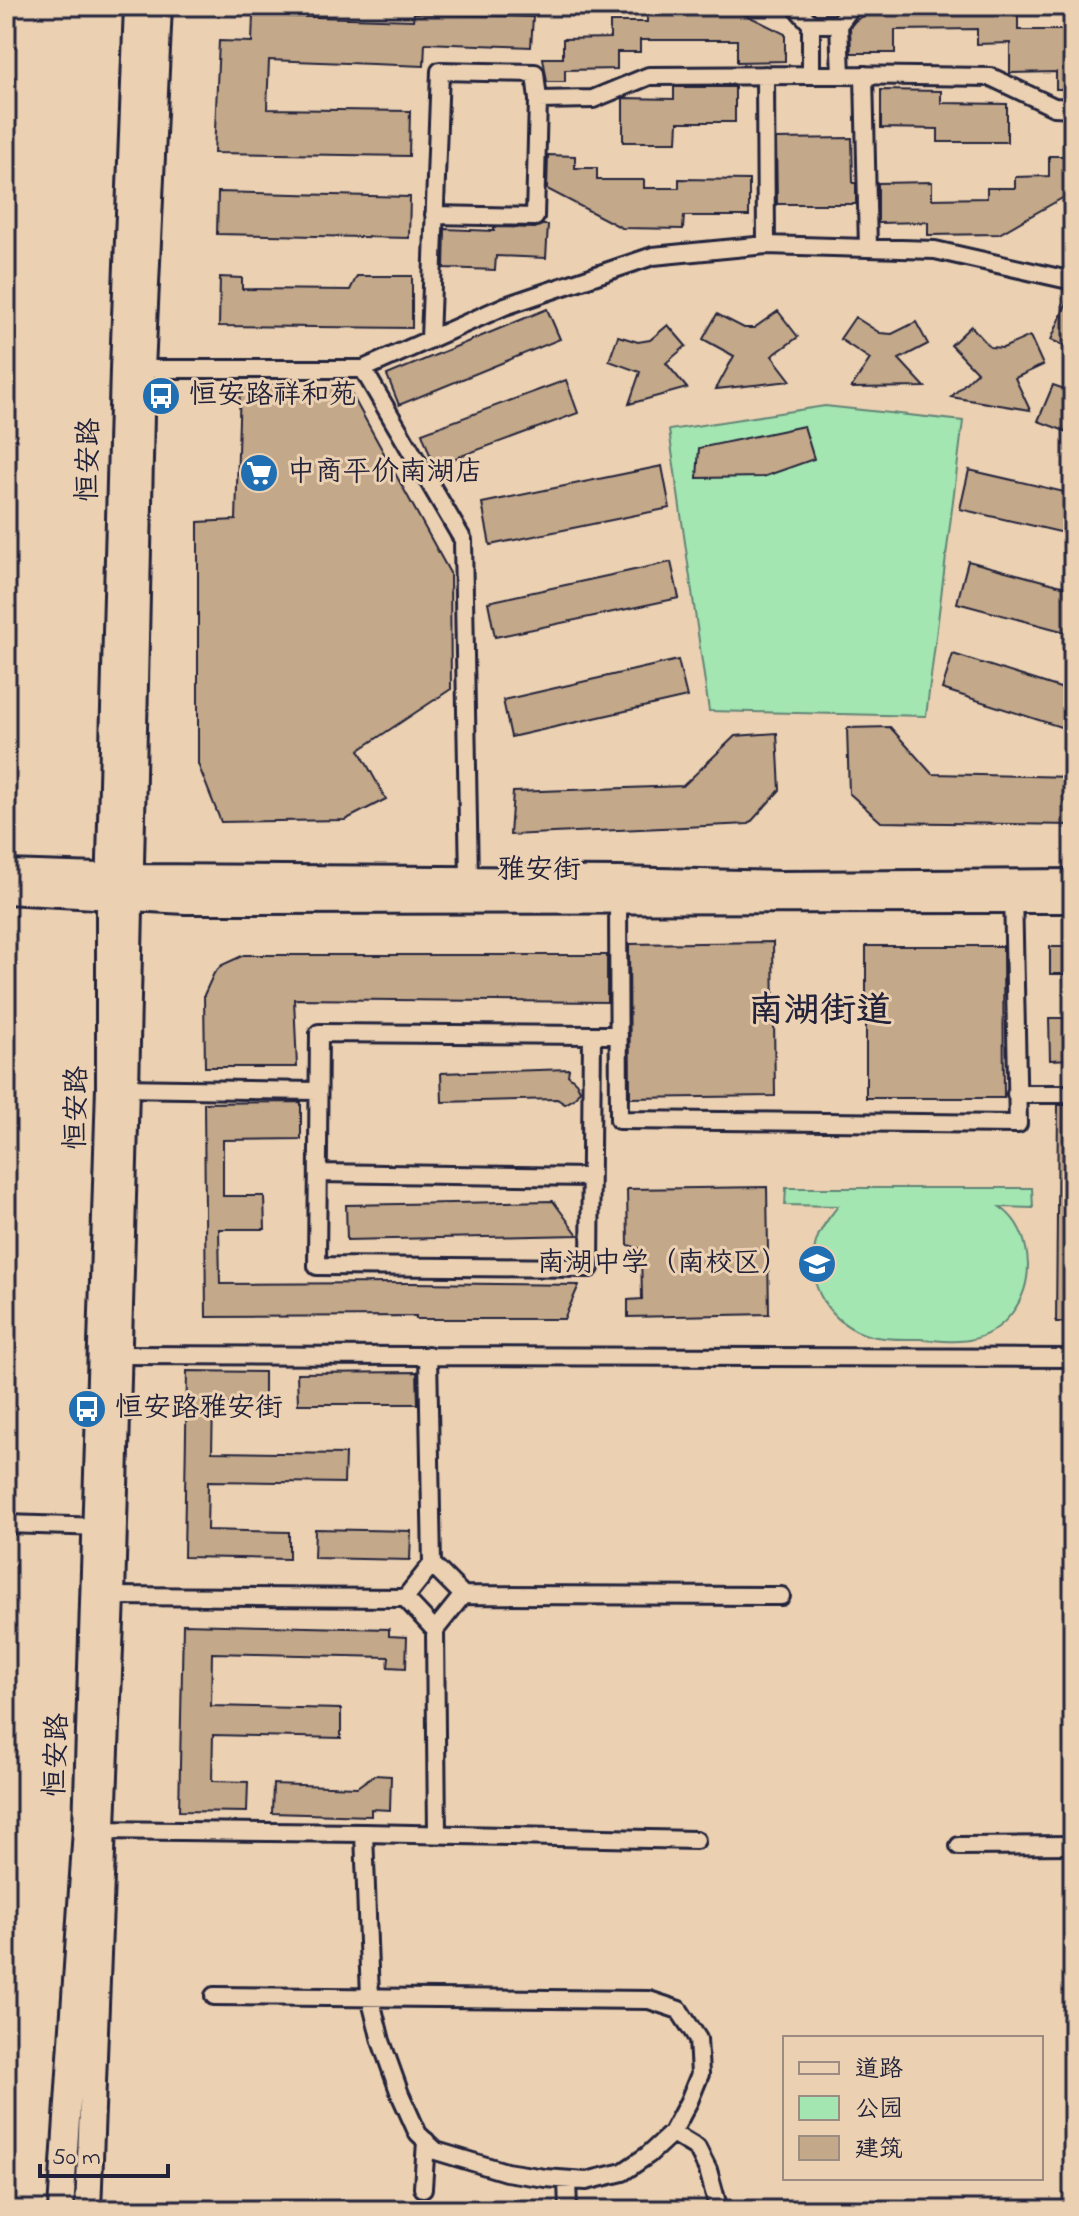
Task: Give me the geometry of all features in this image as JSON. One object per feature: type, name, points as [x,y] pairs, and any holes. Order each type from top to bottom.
[{"type":"main road","name":"恒安路","points":[[88,2210],[95,1830],[118,1088],[137,6]]},
{"type":"main road","name":"恒安路","points":[[132,369],[159,6]]},
{"type":"main road","name":"雅安街","points":[[6,873],[120,887],[186,901],[781,884],[1013,891],[1073,900]]},
{"type":"main road","name":"雅安街","points":[[6,891],[469,880],[618,890]]},
{"type":"main road","name":"雅安街","points":[[1013,891],[1073,882]]},
{"type":"main road","name":"恒安路","points":[[61,2210],[95,1830]]},
{"type":"street","points":[[795,6],[811,24],[811,75]]},
{"type":"street","points":[[841,75],[839,24],[852,6]]},
{"type":"street","points":[[811,24],[839,24]]},
{"type":"street","points":[[430,339],[434,215],[440,71],[535,73],[538,100],[535,217],[434,215]]},
{"type":"street","points":[[765,75],[766,245]]},
{"type":"street","points":[[864,75],[868,248]]},
{"type":"street","points":[[538,100],[593,99],[649,76],[864,75],[991,77],[1054,107],[1073,108]]},
{"type":"street","points":[[132,369],[363,369],[505,306],[653,256],[766,245],[935,250],[1073,281]]},
{"type":"street","points":[[363,369],[463,540],[469,880]]},
{"type":"street","points":[[618,890],[619,1120],[1018,1124],[1013,891]]},
{"type":"street","points":[[592,1035],[590,1268],[317,1266],[319,1033],[619,1035]]},
{"type":"street","points":[[118,1088],[318,1091]]},
{"type":"street","points":[[1016,1094],[1073,1094]]},
{"type":"street","points":[[318,1173],[590,1177]]},
{"type":"street","points":[[110,1355],[1073,1358]]},
{"type":"street","points":[[405,1598],[432,1564],[428,1355]]},
{"type":"street","points":[[6,1524],[104,1526]]},
{"type":"street","points":[[432,1564],[463,1595],[781,1596]]},
{"type":"street","points":[[437,1834],[435,1630],[463,1595]]},
{"type":"street","points":[[102,1596],[405,1598],[435,1630]]},
{"type":"street","points":[[95,1830],[696,1840]]},
{"type":"street","points":[[214,1996],[370,1997],[649,2000],[679,2010],[698,2039],[700,2074],[672,2133],[623,2172],[586,2181],[506,2172],[436,2151],[418,2134],[381,2041],[370,1997],[364,1833]]},
{"type":"street","points":[[959,1846],[1073,1845]]},
{"type":"street","points":[[672,2133],[697,2148],[708,2170],[719,2210]]},
{"type":"street","points":[[423,2188],[426,2141]]},
{"type":"street","points":[[567,2180],[568,2210]]},
{"type":"green space","points":[[825,406],[963,421],[926,716],[709,711],[669,430]]},
{"type":"green space","points":[[786,1188],[1032,1188],[1033,1208],[1000,1207],[1017,1225],[1026,1248],[1027,1278],[1019,1302],[993,1330],[969,1340],[889,1339],[856,1331],[832,1313],[823,1301],[813,1273],[818,1237],[838,1206],[785,1205]]},
{"type":"building","points":[[878,6],[982,6],[982,13],[1018,13],[1018,30],[1067,30],[1073,47],[1073,89],[1056,89],[1056,72],[1010,73],[1010,43],[977,44],[977,29],[895,30],[895,53],[851,53],[850,27]]},
{"type":"building","points":[[647,9],[734,9],[785,34],[785,61],[737,62],[737,40],[640,40],[640,52],[617,52],[617,69],[565,70],[565,82],[547,82],[543,58],[563,58],[563,39],[610,38],[610,22],[647,22]]},
{"type":"building","points":[[414,13],[533,17],[531,47],[425,43],[424,66],[269,60],[267,109],[410,111],[409,156],[214,153],[219,41],[252,42],[253,15],[413,20]]},
{"type":"building","points":[[674,87],[735,87],[735,122],[678,122],[677,142],[623,142],[623,98],[674,99]]},
{"type":"building","points":[[881,90],[941,91],[941,103],[1007,104],[1007,142],[938,142],[938,129],[881,128]]},
{"type":"building","points":[[852,138],[856,204],[777,204],[776,139]]},
{"type":"building","points":[[548,155],[575,156],[575,168],[597,168],[597,180],[644,180],[644,188],[679,188],[679,179],[749,180],[749,216],[684,216],[683,229],[622,228],[547,189]]},
{"type":"building","points":[[1049,156],[1073,156],[1073,192],[999,234],[928,235],[928,222],[878,223],[878,183],[932,182],[932,199],[987,198],[987,188],[1015,188],[1015,177],[1049,176]]},
{"type":"building","points":[[218,192],[410,197],[409,238],[217,234]]},
{"type":"building","points":[[548,225],[546,258],[496,256],[495,270],[444,268],[445,229],[494,231],[494,227],[535,228]]},
{"type":"building","points":[[357,276],[412,276],[412,328],[219,326],[220,277],[242,278],[242,289],[350,290]]},
{"type":"building","points":[[1073,292],[1073,349],[1051,340]]},
{"type":"building","points":[[547,309],[560,339],[399,405],[387,375]]},
{"type":"building","points":[[778,311],[798,337],[772,356],[791,381],[716,389],[734,356],[703,339],[717,314],[744,328],[754,328]]},
{"type":"building","points":[[855,317],[880,333],[892,334],[916,322],[928,344],[899,359],[925,387],[851,388],[870,359],[840,339]]},
{"type":"building","points":[[668,325],[686,346],[666,363],[687,388],[629,404],[640,372],[609,361],[618,336],[638,342],[650,340]]},
{"type":"building","points":[[971,326],[990,347],[1003,348],[1030,336],[1043,365],[1015,378],[1030,410],[951,397],[977,372],[951,345]]},
{"type":"building","points":[[566,380],[578,413],[434,466],[422,433]]},
{"type":"building","points":[[240,385],[347,386],[450,573],[451,689],[359,750],[386,799],[345,820],[221,822],[198,764],[198,522],[236,520]]},
{"type":"building","points":[[1053,385],[1073,392],[1073,434],[1038,421]]},
{"type":"building","points":[[804,426],[814,459],[763,477],[697,478],[699,448]]},
{"type":"building","points":[[662,466],[670,508],[490,545],[482,503]]},
{"type":"building","points":[[969,470],[1073,494],[1073,535],[960,509]]},
{"type":"building","points":[[968,561],[1073,589],[1073,634],[957,603]]},
{"type":"building","points":[[671,562],[679,598],[495,637],[488,602]]},
{"type":"building","points":[[953,654],[1073,692],[1073,731],[942,689]]},
{"type":"building","points":[[678,660],[687,697],[511,737],[503,700]]},
{"type":"building","points":[[890,727],[932,774],[1073,777],[1073,825],[881,822],[849,793],[847,728]]},
{"type":"building","points":[[777,733],[780,790],[749,824],[510,835],[513,792],[683,786],[735,736]]},
{"type":"building","points":[[773,942],[775,1096],[630,1098],[629,944]]},
{"type":"building","points":[[866,946],[1003,946],[1004,1098],[866,1098]]},
{"type":"building","points":[[1050,947],[1073,947],[1073,974],[1050,974]]},
{"type":"building","points":[[244,955],[607,955],[607,1002],[294,999],[297,1067],[205,1067],[204,995],[214,973],[222,965]]},
{"type":"building","points":[[1049,1018],[1073,1018],[1073,1059],[1050,1060]]},
{"type":"building","points":[[569,1069],[568,1075],[580,1090],[574,1099],[565,1104],[557,1099],[442,1102],[441,1073]]},
{"type":"building","points":[[301,1102],[301,1139],[223,1140],[223,1196],[264,1196],[265,1229],[219,1229],[220,1284],[579,1285],[564,1319],[206,1317],[204,1103]]},
{"type":"building","points":[[1058,1105],[1073,1105],[1073,1322],[1056,1322]]},
{"type":"building","points":[[767,1187],[769,1314],[628,1317],[628,1300],[642,1299],[641,1249],[628,1245],[627,1189]]},
{"type":"building","points":[[553,1201],[578,1235],[347,1240],[346,1205]]},
{"type":"building","points":[[187,1371],[264,1372],[264,1404],[213,1404],[212,1452],[345,1454],[344,1483],[208,1481],[207,1530],[289,1532],[289,1559],[184,1557]]},
{"type":"building","points":[[417,1372],[418,1404],[298,1404],[297,1373]]},
{"type":"building","points":[[315,1529],[411,1531],[410,1560],[314,1558]]},
{"type":"building","points":[[183,1624],[389,1629],[389,1636],[407,1637],[406,1668],[388,1667],[389,1657],[212,1653],[211,1706],[341,1709],[341,1738],[213,1735],[212,1781],[248,1782],[247,1812],[179,1811]]},
{"type":"building","points":[[374,1775],[391,1776],[390,1810],[371,1809],[371,1816],[272,1813],[273,1784],[357,1787]]},
{"type":"place","name":"恒安路祥和苑","points":[[161,396]]},
{"type":"place","name":"中商平价南湖店","points":[[259,473]]},
{"type":"place","name":"南湖中学（南校区）","points":[[817,1264]]},
{"type":"place","name":"恒安路雅安街","points":[[87,1409]]},
{"type":"district","name":"南湖街道","points":[[820,1012]]}]
